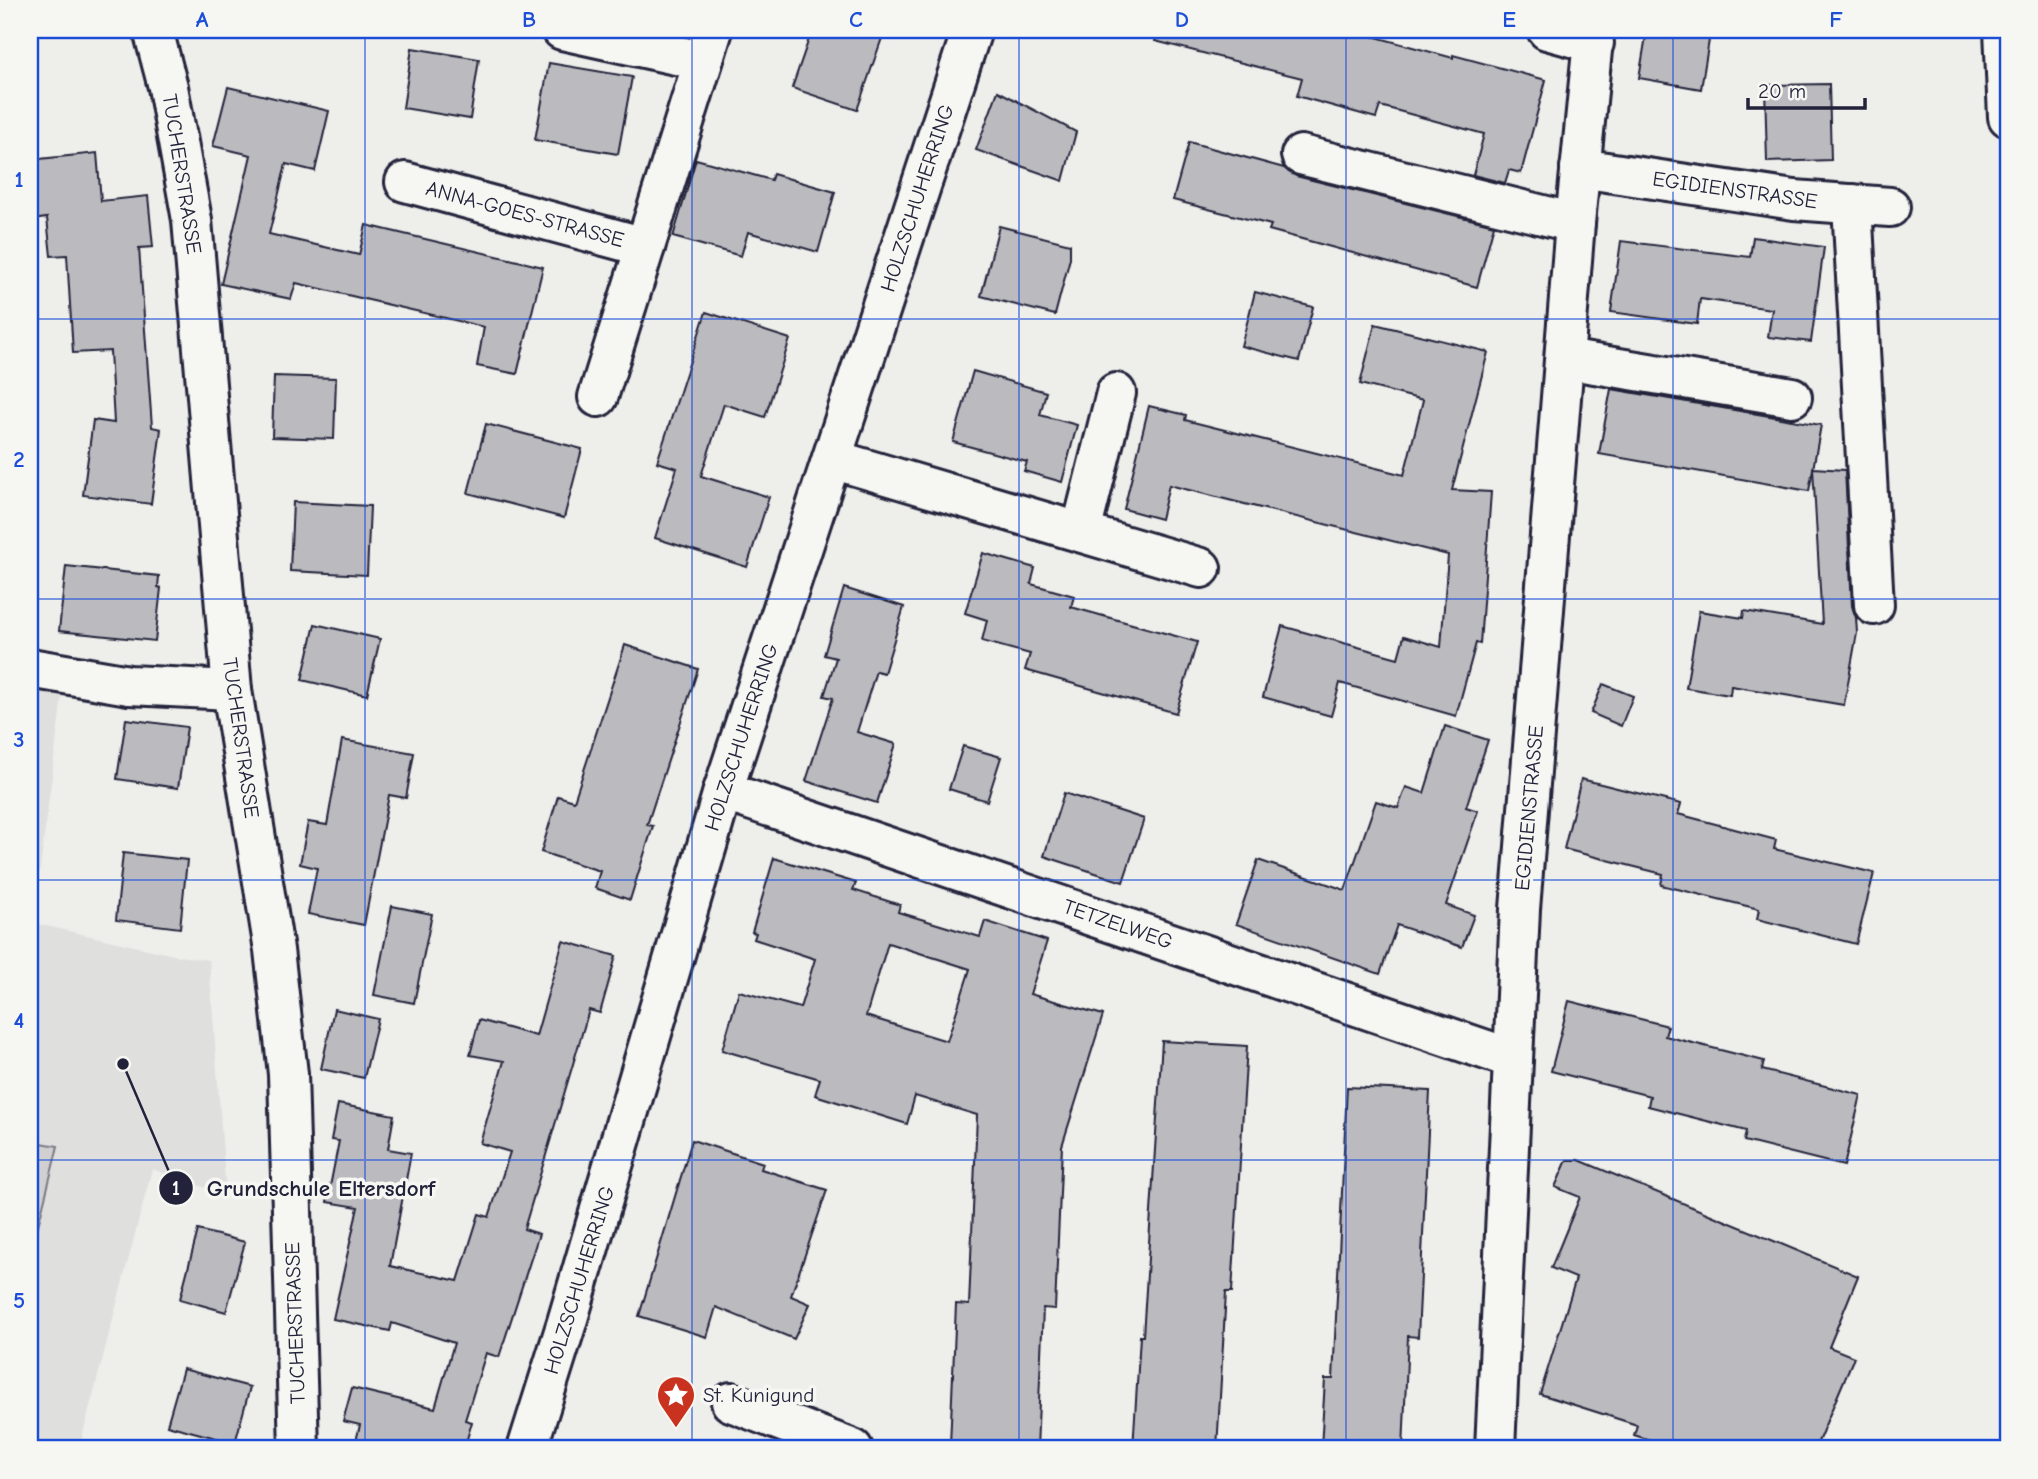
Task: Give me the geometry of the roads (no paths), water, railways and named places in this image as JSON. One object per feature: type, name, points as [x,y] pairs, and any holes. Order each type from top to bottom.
[{"type":"main road","name":"TUCHERSTRASSE","points":[[153,30],[168,87],[192,220],[232,690],[274,950],[288,1074],[299,1449]]},
{"type":"main road","name":"ANNA-GOES-STRASSE","points":[[562,30],[708,46],[598,397]]},
{"type":"main road","name":"HOLZSCHUHERRING","points":[[527,1449],[723,791],[972,30]]},
{"type":"main road","points":[[1547,30],[1594,36]]},
{"type":"main road","points":[[2004,30],[2008,117]]},
{"type":"main road","name":"EGIDIENSTRASSE","points":[[1495,1449],[1520,909],[1575,223],[1594,36]]},
{"type":"main road","points":[[1301,155],[1575,223]]},
{"type":"main road","name":"EGIDIENSTRASSE","points":[[1580,168],[1794,200],[1890,207]]},
{"type":"main road","name":"ANNA-GOES-STRASSE","points":[[405,182],[645,247]]},
{"type":"main road","points":[[1852,204],[1874,605]]},
{"type":"main road","points":[[1565,359],[1792,397]]},
{"type":"main road","points":[[1081,532],[1116,393]]},
{"type":"main road","points":[[832,458],[1201,568]]},
{"type":"main road","points":[[30,668],[129,685],[232,690]]},
{"type":"main road","name":"TETZELWEG","points":[[723,791],[1513,1059]]},
{"type":"main road","points":[[731,1402],[853,1449]]},
{"type":"place","name":"Grundschule Eltersdorf","points":[[123,1064]]},
{"type":"place","name":"St. Kunigund","points":[[676,1429]]}]
